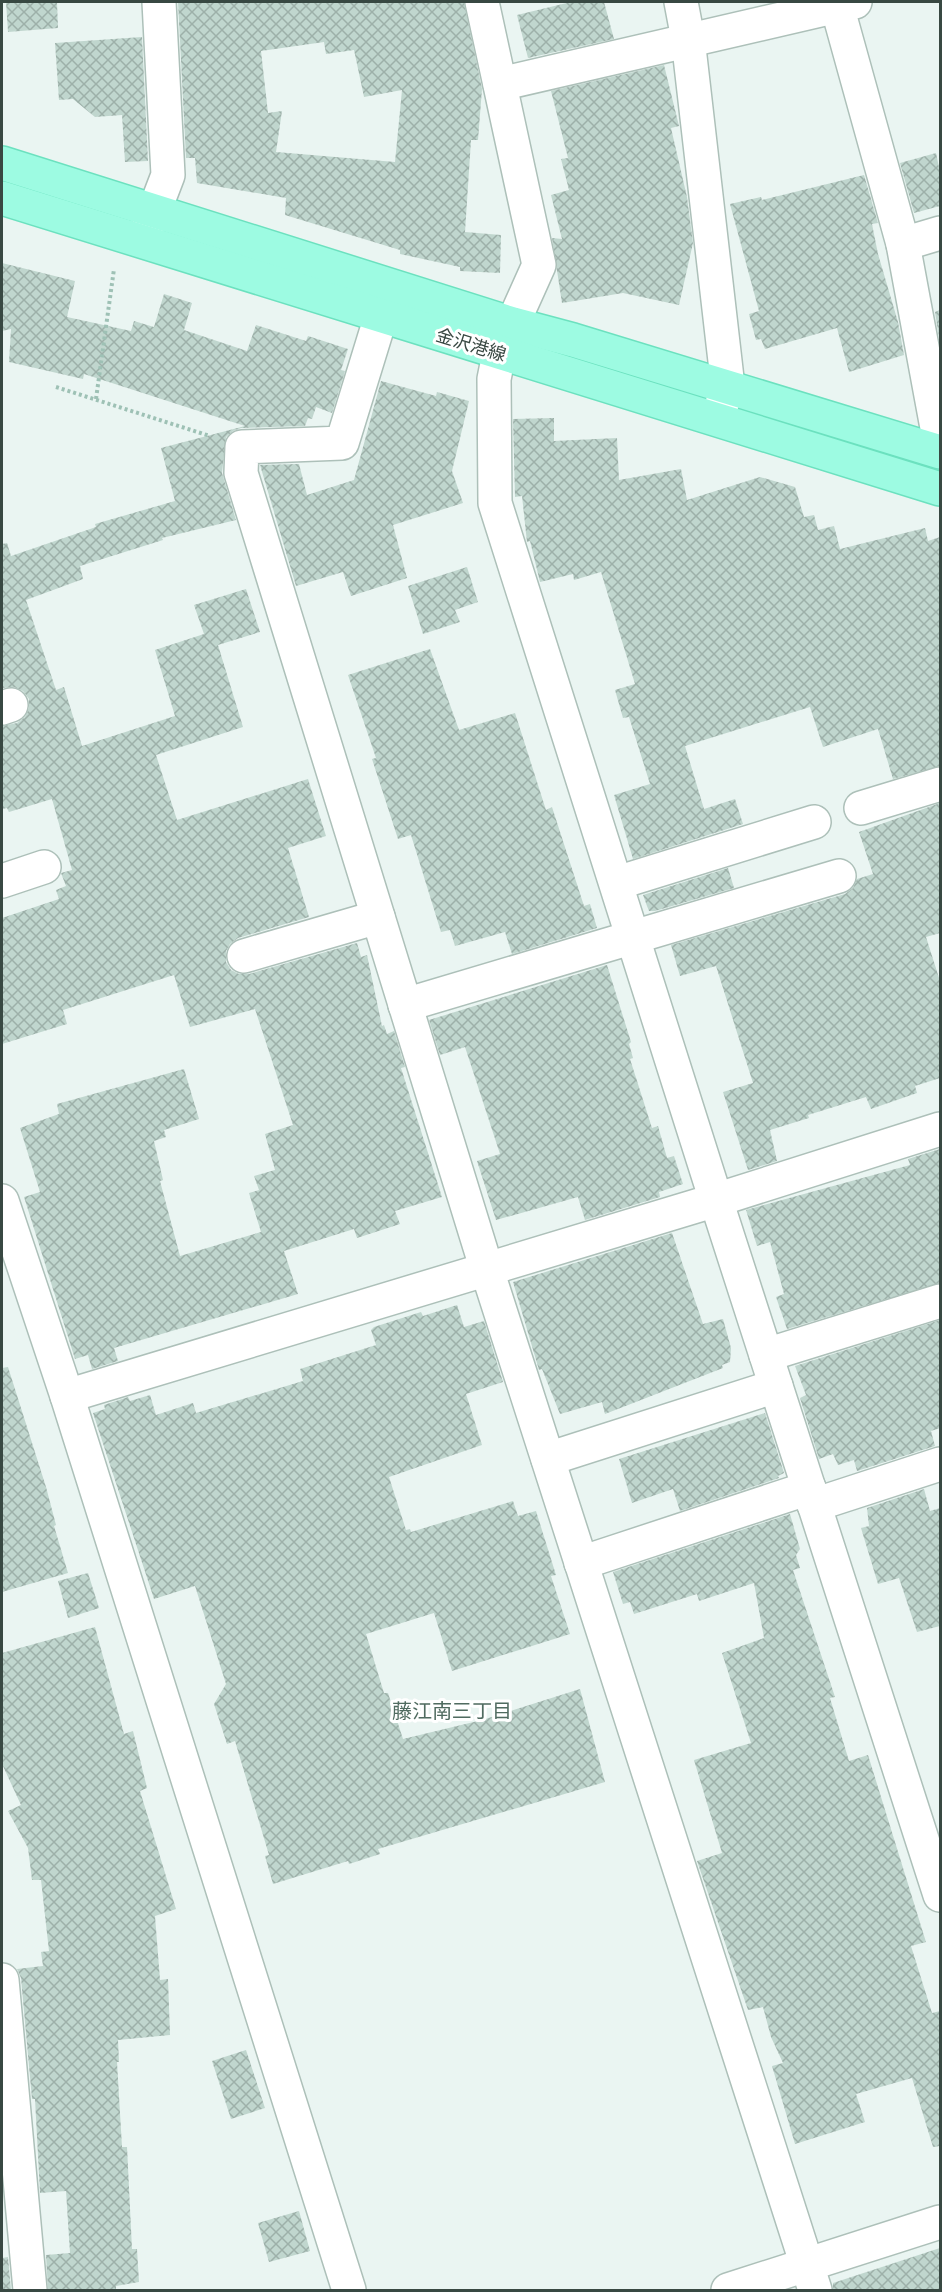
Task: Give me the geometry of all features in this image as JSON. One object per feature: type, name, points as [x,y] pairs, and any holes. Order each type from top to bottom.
[{"type":"main road","name":"金沢港線","points":[[2,163],[513,324],[940,452]]},
{"type":"main road","name":"金沢港線","points":[[2,198],[499,354],[566,371],[717,418],[938,478]]},
{"type":"street","points":[[131,238],[155,210],[168,175],[159,2]]},
{"type":"street","points":[[482,2],[539,265],[499,354],[494,379],[495,503],[940,1895]]},
{"type":"street","points":[[681,2],[688,39],[728,387],[717,418]]},
{"type":"street","points":[[500,84],[846,3],[903,244],[940,444]]},
{"type":"street","points":[[903,244],[940,233]]},
{"type":"street","points":[[390,285],[342,443],[242,447],[241,473],[487,1270],[811,2278]]},
{"type":"street","points":[[861,808],[940,784]]},
{"type":"street","points":[[617,883],[814,822]]},
{"type":"street","points":[[2,881],[44,867]]},
{"type":"street","points":[[405,1005],[839,876]]},
{"type":"street","points":[[244,956],[378,917]]},
{"type":"street","points":[[67,1396],[716,1200],[940,1129]]},
{"type":"street","points":[[2,1201],[67,1396],[350,2290]]},
{"type":"street","points":[[766,1355],[940,1301]]},
{"type":"street","points":[[548,1459],[776,1386]]},
{"type":"street","points":[[581,1563],[812,1497],[940,1464]]},
{"type":"street","points":[[2,1980],[30,2290]]},
{"type":"street","points":[[728,2290],[811,2278],[940,2222]]},
{"type":"path","points":[[96,399],[131,238]]},
{"type":"path","points":[[56,387],[242,447]]},
{"type":"building","points":[[6,2],[57,2],[58,28],[8,32]]},
{"type":"building","points":[[178,2],[464,2],[482,89],[478,140],[471,140],[465,232],[501,235],[500,273],[460,271],[460,267],[400,254],[400,250],[285,215],[286,198],[197,183],[195,158],[186,158]],"holes":[[[324,42],[326,54],[354,50],[364,97],[402,90],[395,162],[276,152],[282,111],[268,113],[261,51]]]},
{"type":"building","points":[[571,2],[604,2],[614,39],[528,58],[517,15]]},
{"type":"building","points":[[142,37],[148,161],[125,162],[122,115],[95,117],[73,99],[59,100],[55,43]]},
{"type":"building","points":[[664,65],[679,126],[671,128],[687,197],[693,243],[679,305],[623,293],[562,303],[552,238],[562,239],[551,195],[569,190],[561,159],[568,158],[551,91]]},
{"type":"building","points":[[936,153],[940,172],[940,206],[914,213],[900,163]]},
{"type":"building","points":[[864,175],[878,223],[872,224],[878,254],[898,322],[904,355],[849,372],[837,328],[765,349],[761,339],[756,340],[749,314],[759,311],[730,204],[761,197],[762,200]]},
{"type":"building","points":[[2,263],[75,281],[67,317],[131,331],[134,321],[154,327],[164,294],[192,303],[184,330],[247,351],[256,325],[306,341],[308,336],[348,349],[341,370],[345,371],[332,413],[316,407],[312,419],[308,418],[305,426],[241,428],[226,437],[222,473],[236,520],[162,538],[163,540],[80,566],[83,579],[26,600],[56,690],[64,687],[82,746],[175,716],[155,650],[204,634],[194,605],[246,589],[260,632],[218,645],[243,727],[156,755],[177,820],[308,779],[326,836],[288,848],[309,917],[238,938],[230,944],[226,951],[226,962],[231,970],[239,974],[249,974],[357,943],[361,957],[367,955],[382,1026],[384,1025],[387,1034],[394,1031],[405,1067],[401,1068],[442,1197],[395,1211],[400,1224],[357,1238],[354,1229],[284,1251],[298,1294],[114,1348],[118,1361],[92,1369],[88,1355],[75,1359],[24,1197],[40,1192],[20,1128],[59,1114],[57,1104],[184,1069],[199,1119],[164,1130],[166,1137],[154,1141],[163,1180],[160,1181],[180,1256],[261,1232],[249,1193],[259,1190],[254,1176],[275,1170],[265,1134],[293,1125],[255,1009],[190,1027],[174,975],[63,1010],[67,1024],[2,1044],[2,918],[59,899],[56,890],[66,886],[61,873],[72,870],[52,799],[9,812],[7,808],[2,809],[2,726],[17,723],[25,717],[29,708],[29,699],[23,691],[14,687],[2,688],[2,544],[7,543],[11,556],[96,527],[95,524],[175,501],[161,448],[245,426],[84,374],[83,379],[9,362],[11,329],[2,331]]},
{"type":"building","points":[[940,310],[940,344],[935,312]]},
{"type":"building","points":[[381,381],[436,396],[437,392],[469,401],[452,471],[463,503],[393,525],[407,578],[351,596],[343,572],[296,586],[260,465],[299,464],[307,495],[354,480]]},
{"type":"building","points":[[554,418],[554,441],[617,438],[619,480],[681,469],[687,500],[760,477],[795,487],[804,517],[814,515],[818,530],[834,526],[840,549],[925,528],[928,541],[940,537],[940,766],[893,779],[878,729],[823,747],[810,707],[685,746],[704,809],[735,799],[743,824],[633,859],[614,795],[650,784],[629,717],[623,718],[615,690],[635,684],[601,572],[574,580],[573,574],[540,582],[530,541],[527,542],[522,496],[515,497],[513,419]]},
{"type":"building","points":[[467,567],[478,602],[455,610],[460,622],[423,634],[408,586]]},
{"type":"building","points":[[430,649],[459,730],[515,713],[546,810],[552,807],[584,906],[590,904],[597,928],[512,954],[505,932],[455,946],[450,930],[441,932],[411,835],[398,839],[372,759],[376,758],[348,675]]},
{"type":"building","points":[[940,803],[940,933],[926,937],[940,981],[940,1078],[915,1086],[917,1093],[871,1109],[866,1097],[808,1115],[809,1118],[770,1130],[777,1161],[748,1170],[723,1092],[753,1083],[716,966],[680,976],[671,945],[845,894],[853,888],[857,879],[873,874],[859,832]]},
{"type":"building","points":[[728,868],[734,888],[649,911],[643,895]]},
{"type":"building","points":[[607,965],[631,1042],[629,1044],[633,1058],[630,1059],[652,1128],[658,1126],[667,1158],[674,1156],[683,1184],[659,1192],[660,1197],[585,1220],[578,1197],[496,1220],[477,1161],[500,1154],[465,1047],[440,1055],[429,1020]]},
{"type":"building","points":[[940,1149],[940,1283],[787,1329],[776,1297],[784,1294],[770,1242],[757,1246],[746,1210],[910,1165],[908,1159]]},
{"type":"building","points":[[672,1233],[703,1324],[723,1319],[731,1348],[730,1362],[722,1365],[723,1368],[605,1414],[602,1402],[560,1414],[542,1369],[539,1370],[513,1282]]},
{"type":"building","points":[[457,1305],[464,1327],[484,1321],[503,1382],[466,1394],[482,1445],[389,1477],[406,1530],[410,1529],[411,1532],[513,1501],[518,1516],[536,1511],[556,1575],[551,1576],[570,1634],[452,1671],[434,1613],[366,1634],[384,1693],[388,1693],[403,1739],[482,1720],[580,1689],[605,1782],[378,1849],[380,1854],[349,1864],[348,1861],[273,1884],[265,1856],[269,1855],[235,1741],[227,1744],[214,1704],[226,1684],[195,1586],[154,1599],[93,1413],[105,1409],[104,1405],[128,1397],[130,1401],[150,1395],[156,1415],[193,1403],[196,1413],[303,1381],[300,1369],[376,1345],[371,1330],[374,1327],[421,1312],[423,1316]]},
{"type":"building","points":[[940,1320],[940,1428],[931,1431],[935,1446],[857,1471],[854,1460],[838,1465],[833,1454],[819,1459],[800,1398],[806,1395],[795,1366]]},
{"type":"building","points":[[8,1367],[46,1487],[56,1525],[54,1526],[68,1573],[2,1592],[2,1368]]},
{"type":"building","points":[[765,1413],[784,1473],[778,1476],[779,1478],[680,1511],[673,1489],[632,1503],[619,1459]]},
{"type":"building","points":[[924,1489],[930,1511],[940,1508],[940,1626],[917,1632],[899,1578],[878,1584],[861,1528],[869,1526],[867,1508]]},
{"type":"building","points":[[790,1514],[800,1549],[796,1555],[800,1568],[793,1570],[835,1697],[830,1698],[849,1761],[868,1755],[926,1942],[911,1946],[932,2013],[940,2011],[940,2146],[933,2147],[912,2078],[856,2094],[865,2122],[795,2144],[772,2066],[783,2063],[771,2037],[763,2007],[748,2010],[697,1861],[722,1853],[694,1760],[751,1743],[722,1653],[764,1638],[754,1583],[699,1601],[697,1594],[634,1614],[630,1602],[623,1604],[613,1572]]},
{"type":"building","points":[[88,1573],[99,1608],[68,1618],[58,1581]]},
{"type":"building","points":[[95,1627],[124,1734],[133,1731],[147,1788],[140,1791],[176,1909],[155,1916],[160,1980],[168,1979],[170,2035],[118,2040],[119,2062],[117,2062],[122,2147],[127,2147],[132,2249],[137,2249],[139,2282],[116,2286],[116,2290],[48,2290],[46,2255],[70,2253],[66,2191],[40,2193],[35,2099],[32,2099],[21,1978],[17,1969],[43,1966],[41,1952],[49,1951],[41,1880],[32,1880],[28,1848],[8,1811],[21,1805],[2,1764],[2,1653]]},
{"type":"building","points":[[246,2050],[265,2108],[231,2119],[212,2061]]},
{"type":"building","points":[[299,2211],[310,2251],[269,2262],[258,2223]]},
{"type":"building","points":[[940,2248],[940,2290],[833,2290],[833,2283]]},
{"type":"building","points":[[8,2257],[11,2290],[2,2290],[2,2258]]},
{"type":"district","name":"藤江南三丁目","points":[[452,1711]]}]
